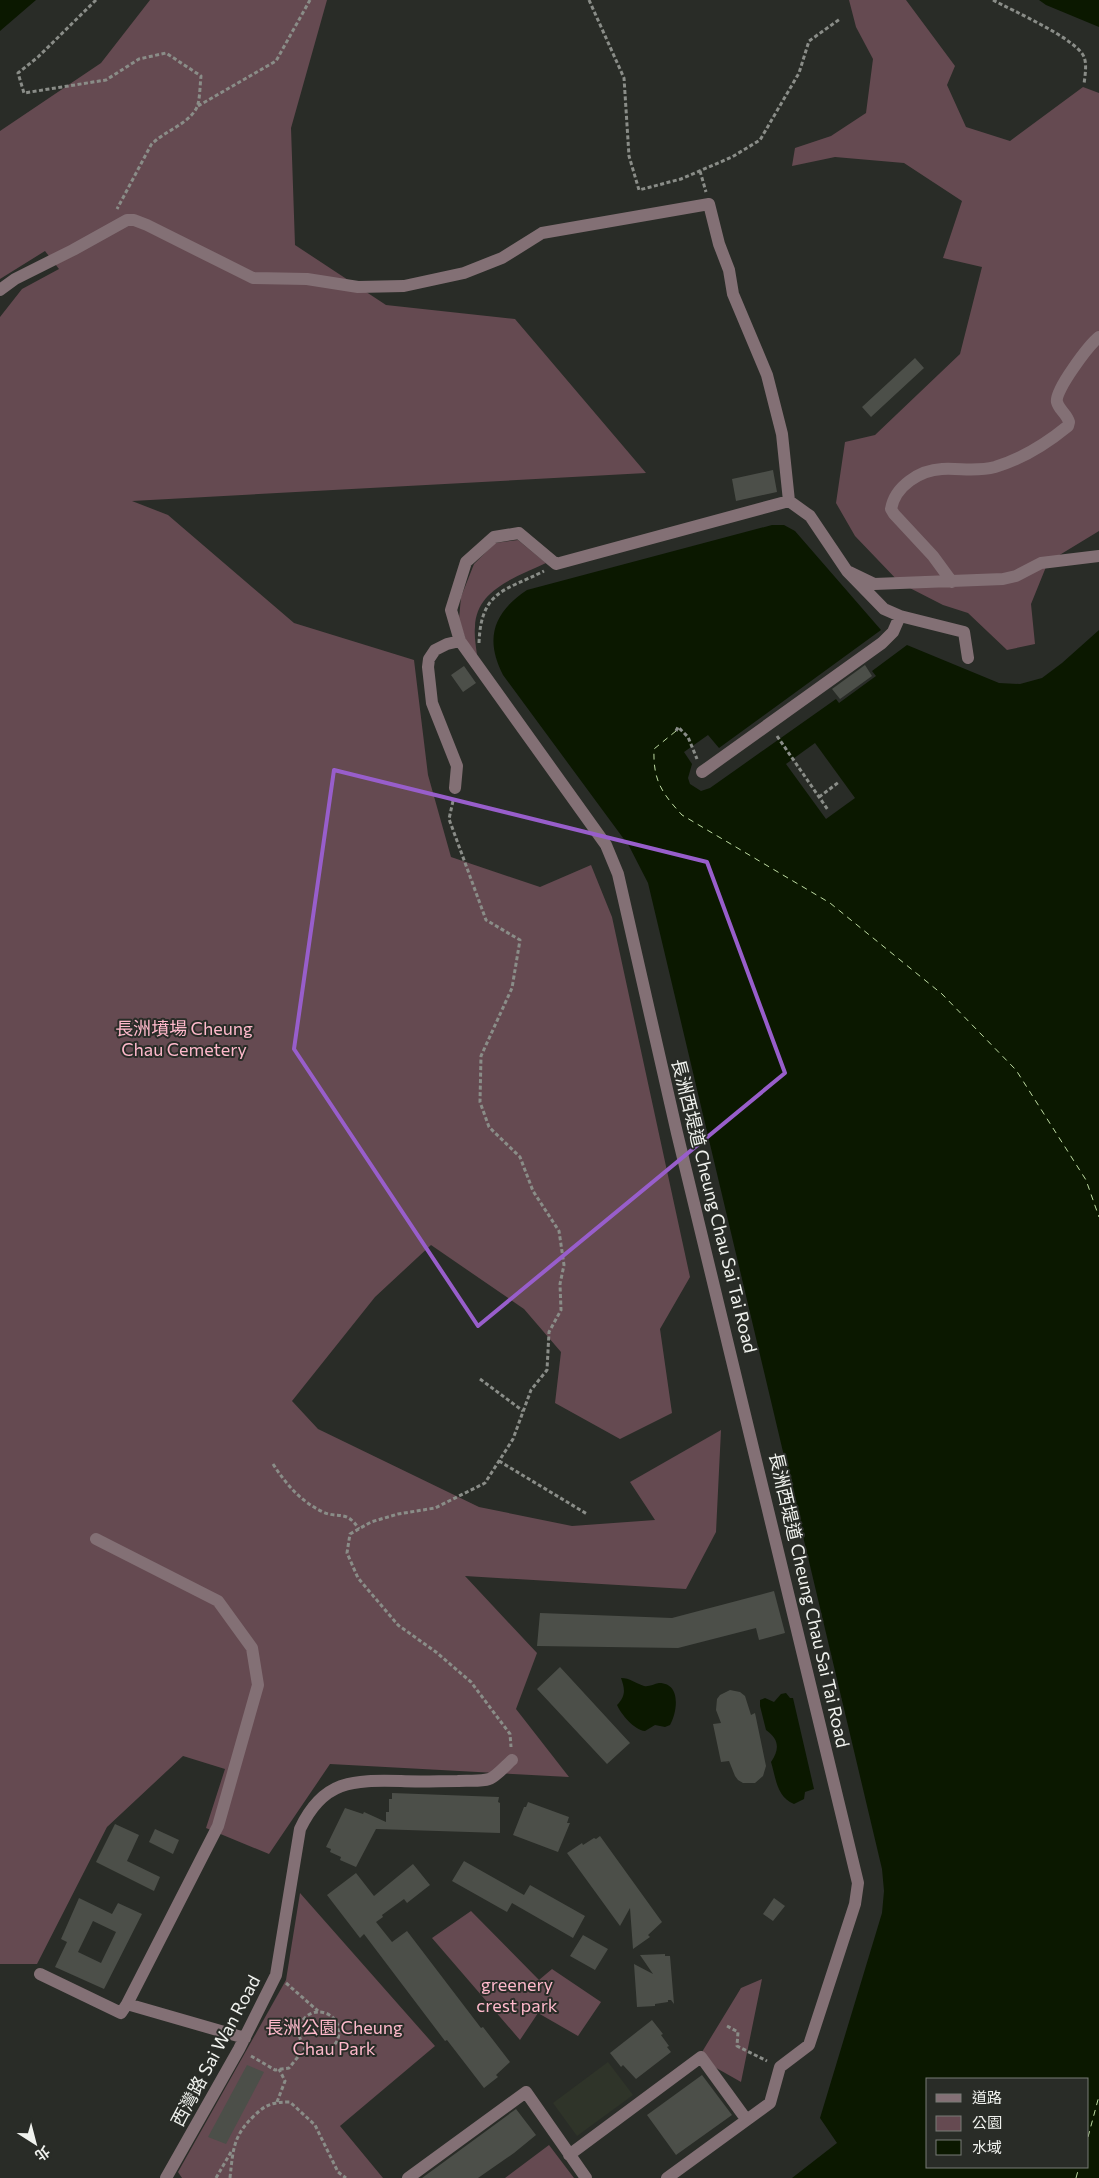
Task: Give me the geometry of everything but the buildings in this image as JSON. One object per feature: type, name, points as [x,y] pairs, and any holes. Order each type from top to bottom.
[{"type":"street","points":[[0,290],[15,279],[128,220],[140,222],[253,278],[307,279],[358,287],[394,286],[464,273],[502,258],[542,233],[709,204],[719,244],[729,270],[733,294],[767,375],[782,434],[789,501],[810,516],[847,571],[884,609],[900,616],[964,632],[968,658]]},
{"type":"street","points":[[952,582],[937,561],[894,514],[891,509],[894,500],[904,486],[921,474],[943,469],[983,470],[1017,458],[1048,442],[1068,426],[1069,422],[1058,405],[1058,392],[1085,350],[1099,337]]},
{"type":"street","points":[[556,564],[789,501]]},
{"type":"street","name":"長洲西堤道 Cheung Chau Sai Tai Road","points":[[556,564],[519,533],[494,537],[466,562],[451,610],[460,641],[606,845],[618,874],[673,1115],[858,1883],[855,1904],[809,2045],[780,2067]]},
{"type":"street","points":[[847,571],[874,584],[952,582],[1010,578],[1041,563],[1099,556]]},
{"type":"street","points":[[702,772],[882,643],[893,632],[900,616]]},
{"type":"street","points":[[455,788],[456,766],[432,703],[428,667],[429,659],[435,650],[447,644],[460,641]]},
{"type":"street","points":[[40,1974],[121,2013],[218,1826],[258,1684],[252,1648],[218,1602],[96,1539]]},
{"type":"street","name":"西灣路 Sai Wan Road","points":[[166,2178],[242,2044],[276,1975],[300,1829],[307,1814],[318,1801],[331,1791],[346,1784],[362,1780],[429,1782],[489,1779],[512,1760]]},
{"type":"street","points":[[127,2004],[242,2044]]},
{"type":"street","points":[[570,2154],[701,2057],[746,2120]]},
{"type":"street","points":[[666,2178],[770,2102],[780,2067]]},
{"type":"street","points":[[410,2177],[526,2092],[586,2178]]},
{"type":"path","points":[[96,0],[38,57],[18,73],[24,93],[106,80],[139,59],[166,53],[200,76],[198,106]]},
{"type":"path","points":[[114,226],[115,214],[147,149],[158,138],[183,123],[198,106],[276,60],[310,0]]},
{"type":"path","points":[[589,0],[624,78],[629,156],[639,190],[682,179],[732,157],[760,140],[799,73],[809,41],[840,19]]},
{"type":"path","points":[[993,0],[1072,42],[1084,56],[1086,71],[1084,84]]},
{"type":"path","points":[[700,171],[709,204]]},
{"type":"path","points":[[479,645],[480,624],[488,606],[497,593],[556,564]]},
{"type":"path","points":[[676,730],[678,727],[688,737],[702,772]]},
{"type":"path","points":[[776,737],[828,810]]},
{"type":"path","points":[[819,797],[839,782]]},
{"type":"path","points":[[455,788],[449,819],[486,920],[520,940],[512,988],[481,1056],[480,1102],[489,1127],[520,1157],[533,1191],[559,1231],[564,1265],[560,1284],[561,1310],[549,1332],[547,1370],[531,1390],[513,1439],[485,1483],[435,1508],[398,1514],[371,1522],[350,1534],[346,1553],[358,1578],[398,1625],[436,1652],[472,1682],[510,1734],[512,1760]]},
{"type":"path","points":[[480,1380],[523,1411]]},
{"type":"path","points":[[499,1462],[587,1514]]},
{"type":"path","points":[[273,1464],[295,1493],[309,1504],[325,1513],[343,1515],[355,1522],[359,1529]]},
{"type":"path","points":[[276,1975],[318,2011],[330,2014],[335,2019],[340,2031],[339,2038],[331,2048],[324,2051],[312,2050],[306,2047],[300,2035],[299,2028],[306,2017],[318,2011]]},
{"type":"path","points":[[727,2026],[738,2032],[738,2046],[780,2067]]},
{"type":"path","points":[[242,2044],[275,2070],[289,2068],[306,2047]]},
{"type":"path","points":[[277,2102],[285,2080],[279,2069]]},
{"type":"path","points":[[216,2178],[233,2150],[242,2127],[265,2105],[277,2102],[290,2102],[315,2125],[338,2172],[346,2178]]},
{"type":"path","points":[[230,2178],[233,2150]]},
{"type":"highlighted area","points":[[334,770],[707,862],[785,1073],[478,1326],[294,1049]]},
{"type":"shaded area","points":[[608,2062],[633,2095],[577,2136],[553,2103]]},
{"type":"green space","name":"長洲墳場 Cheung Chau Cemetery","points":[[150,0],[327,0],[291,128],[295,245],[386,305],[515,319],[646,473],[132,501],[168,515],[294,623],[414,660],[428,775],[451,857],[540,887],[591,865],[612,917],[690,1277],[660,1329],[672,1413],[620,1439],[555,1403],[561,1352],[524,1309],[431,1245],[375,1297],[292,1401],[318,1429],[479,1507],[572,1526],[655,1520],[630,1482],[721,1430],[716,1532],[686,1589],[465,1576],[537,1653],[516,1709],[569,1777],[330,1764],[269,1854],[206,1828],[225,1769],[183,1756],[107,1827],[37,1964],[0,1964],[0,317],[22,289],[59,269],[45,251],[0,279],[0,131],[101,63]]},
{"type":"green space","points":[[849,0],[906,0],[955,66],[947,85],[966,127],[1010,141],[1083,87],[1099,93],[1099,531],[1048,562],[1031,604],[1035,644],[1007,650],[968,613],[943,605],[900,583],[855,536],[836,503],[845,442],[875,435],[960,354],[982,267],[943,258],[962,201],[904,163],[835,157],[792,166],[795,148],[831,136],[866,113],[873,59],[856,27]]},
{"type":"green space","points":[[518,540],[546,563],[511,579],[490,594],[482,603],[477,614],[475,627],[477,655],[466,641],[459,619],[461,597],[474,564],[495,543]]},
{"type":"green space","name":"長洲公園 Cheung Chau Park","points":[[300,1893],[435,2046],[340,2126],[383,2178],[182,2178],[178,2172],[286,1980]]},
{"type":"green space","name":"greenery crest park","points":[[471,1911],[539,1980],[552,1969],[601,2002],[578,2036],[538,2013],[520,2040],[432,1938]]},
{"type":"green space","points":[[762,1979],[741,2082],[711,2065],[702,2052],[741,1988]]},
{"type":"green space","points":[[549,2145],[574,2178],[505,2178]]},
{"type":"water","points":[[0,0],[36,0],[0,31]]},
{"type":"water","points":[[1039,0],[1099,0],[1099,27],[1046,5]]},
{"type":"water","points":[[772,525],[784,525],[795,531],[881,630],[719,748],[708,735],[684,752],[692,764],[688,778],[690,784],[701,791],[710,788],[836,699],[839,703],[876,676],[872,671],[907,645],[999,683],[1020,684],[1042,678],[1099,630],[1099,2178],[792,2178],[837,2143],[820,2118],[882,1913],[884,1891],[882,1869],[648,883],[629,846],[503,675],[497,662],[494,638],[500,617],[516,598],[527,590]]},
{"type":"water","points":[[621,1678],[644,1686],[659,1683],[666,1684],[671,1688],[676,1700],[676,1706],[670,1725],[665,1727],[655,1725],[645,1731],[628,1721],[617,1705],[622,1699],[624,1692]]},
{"type":"water","points":[[786,1693],[790,1698],[793,1698],[814,1789],[805,1792],[804,1799],[794,1804],[784,1797],[778,1787],[771,1762],[776,1753],[777,1745],[774,1737],[766,1730],[760,1706],[760,1700],[765,1698],[774,1702],[781,1694]]},
{"type":"pier","points":[[815,743],[855,798],[826,819],[786,764]]},
{"type":"ferry route","points":[[676,731],[654,749],[657,777],[664,792],[675,807],[682,815],[830,903],[942,994],[1016,1070],[1086,1180],[1099,1217]]},
{"type":"ferry route","points":[[1089,2133],[1099,2096]]},
{"type":"ferry route","points":[[1076,2178],[1079,2168]]}]
